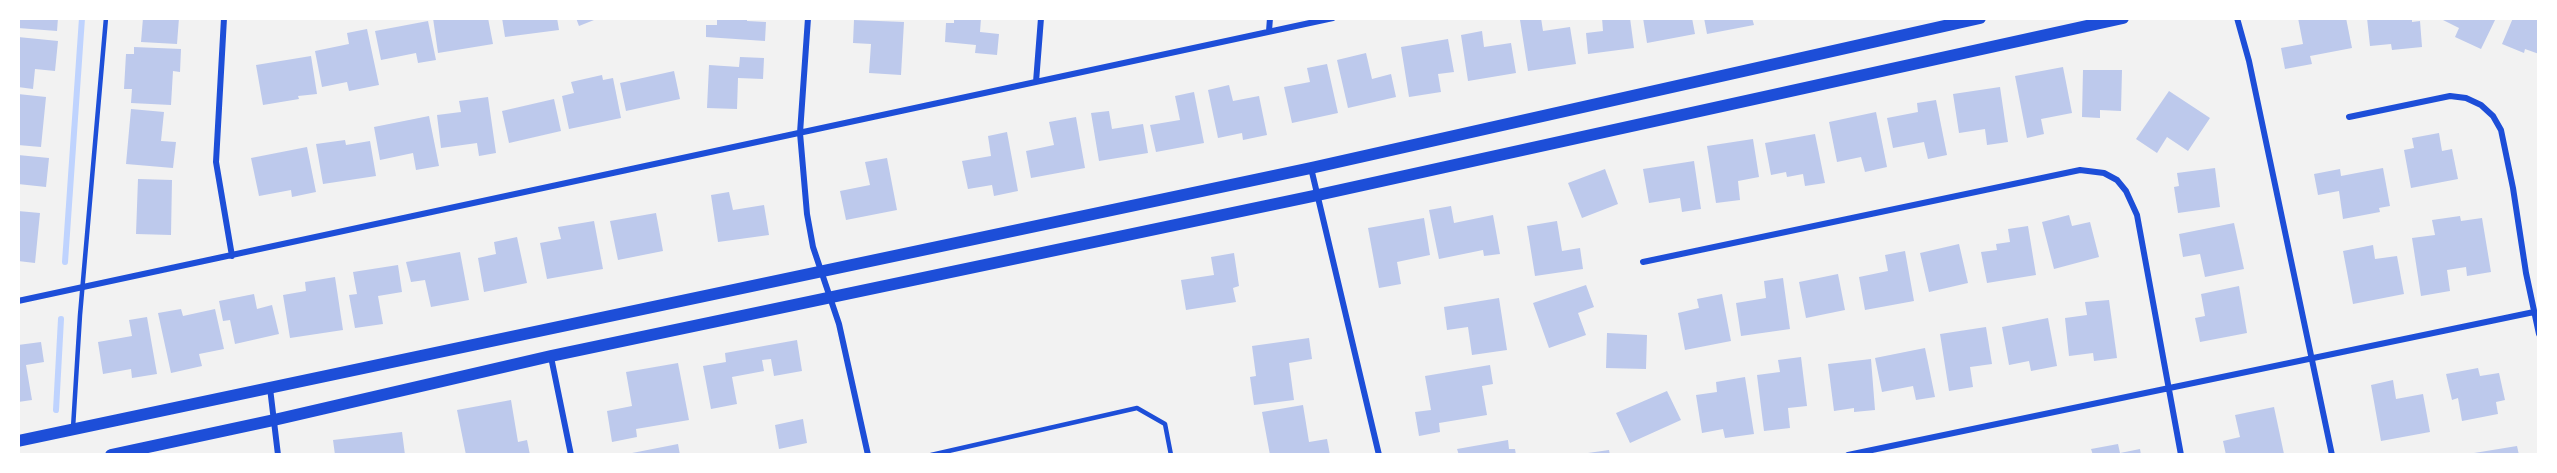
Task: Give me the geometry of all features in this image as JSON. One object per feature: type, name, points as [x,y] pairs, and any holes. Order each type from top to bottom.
[{"type":"main road","points":[[18,441],[1311,168],[1980,18]]},
{"type":"main road","points":[[111,455],[551,356],[1318,195],[2123,18]]},
{"type":"street","points":[[225,18],[216,162],[232,256]]},
{"type":"street","points":[[808,18],[800,134],[807,214],[813,246],[839,324],[868,455]]},
{"type":"street","points":[[1036,82],[1041,18]]},
{"type":"street","points":[[1269,31],[1270,18]]},
{"type":"street","points":[[18,301],[1333,18]]},
{"type":"street","points":[[2237,18],[2249,61],[2332,455]]},
{"type":"street","points":[[2349,117],[2450,96],[2466,98],[2481,105],[2493,116],[2500,130],[2539,334]]},
{"type":"street","points":[[1311,168],[1379,455]]},
{"type":"street","points":[[1642,262],[2080,170],[2095,170],[2117,180],[2126,191],[2137,215],[2167,389],[2181,455]]},
{"type":"street","points":[[1848,455],[2534,312]]},
{"type":"street","points":[[551,356],[571,455]]},
{"type":"street","points":[[270,388],[278,455]]},
{"type":"lane","points":[[73,428],[82,287],[106,18]]},
{"type":"lane","points":[[931,455],[1137,408],[1165,424],[1171,455]]},
{"type":"building","points":[[18,18],[58,18],[57,31],[18,28]]},
{"type":"building","points":[[143,18],[179,18],[177,44],[141,42]]},
{"type":"building","points":[[433,18],[488,18],[493,44],[438,53]]},
{"type":"building","points":[[502,18],[557,18],[559,30],[505,37]]},
{"type":"building","points":[[576,18],[599,18],[579,26]]},
{"type":"building","points":[[717,18],[747,18],[747,21],[766,22],[765,41],[706,37],[706,25],[717,25]]},
{"type":"building","points":[[954,18],[981,18],[980,32],[999,34],[997,55],[975,53],[976,45],[945,42],[946,23],[954,23]]},
{"type":"building","points":[[1541,18],[1543,31],[1570,27],[1576,64],[1528,71],[1520,20]]},
{"type":"building","points":[[1602,18],[1630,18],[1634,48],[1588,54],[1586,33],[1603,31]]},
{"type":"building","points":[[1643,18],[1692,18],[1695,34],[1647,43]]},
{"type":"building","points":[[1704,18],[1752,18],[1754,25],[1707,34]]},
{"type":"building","points":[[2298,18],[2346,18],[2352,48],[2310,56],[2312,64],[2285,69],[2281,48],[2303,44]]},
{"type":"building","points":[[2367,18],[2412,18],[2412,22],[2420,21],[2422,47],[2392,50],[2391,44],[2370,46]]},
{"type":"building","points":[[2439,18],[2496,18],[2481,49],[2455,37],[2459,28]]},
{"type":"building","points":[[2513,18],[2539,18],[2539,54],[2525,49],[2524,53],[2502,44]]},
{"type":"building","points":[[854,20],[904,22],[901,75],[869,73],[871,44],[853,43]]},
{"type":"building","points":[[428,21],[436,60],[418,63],[416,53],[381,60],[375,31]]},
{"type":"building","points":[[367,29],[379,85],[349,91],[347,82],[322,87],[315,51],[349,44],[347,33]]},
{"type":"building","points":[[1482,31],[1484,47],[1511,43],[1516,73],[1468,81],[1461,35]]},
{"type":"building","points":[[18,37],[58,41],[55,71],[35,69],[33,89],[18,87]]},
{"type":"building","points":[[1448,39],[1454,72],[1438,74],[1441,92],[1409,97],[1401,47]]},
{"type":"building","points":[[134,47],[181,49],[180,72],[173,71],[171,105],[131,103],[132,89],[124,89],[126,54],[134,54]]},
{"type":"building","points":[[1366,53],[1372,79],[1391,74],[1396,97],[1348,108],[1337,60]]},
{"type":"building","points":[[311,56],[317,94],[298,96],[299,99],[263,105],[256,65]]},
{"type":"building","points":[[740,57],[764,58],[763,79],[738,78],[737,109],[707,108],[709,65],[739,67]]},
{"type":"building","points":[[1327,64],[1338,113],[1292,123],[1284,87],[1310,82],[1307,68]]},
{"type":"building","points":[[2063,67],[2072,113],[2041,119],[2044,134],[2027,138],[2015,76]]},
{"type":"building","points":[[2083,70],[2122,70],[2121,111],[2100,110],[2100,118],[2082,117]]},
{"type":"building","points":[[674,71],[680,99],[626,111],[620,83]]},
{"type":"building","points":[[602,75],[603,80],[613,78],[621,118],[569,129],[562,96],[574,93],[571,82]]},
{"type":"building","points":[[1229,85],[1233,101],[1259,96],[1267,135],[1243,140],[1242,133],[1218,138],[1208,90]]},
{"type":"building","points":[[2000,87],[2008,142],[1987,145],[1985,129],[1959,133],[1953,94]]},
{"type":"building","points":[[2169,91],[2210,118],[2188,151],[2167,137],[2157,153],[2136,139]]},
{"type":"building","points":[[1194,92],[1204,143],[1156,152],[1150,125],[1180,120],[1175,96]]},
{"type":"building","points":[[18,94],[46,97],[41,147],[18,145]]},
{"type":"building","points":[[488,97],[496,153],[479,156],[477,143],[441,148],[437,115],[461,112],[459,101]]},
{"type":"building","points":[[554,99],[561,131],[509,143],[502,111]]},
{"type":"building","points":[[1936,100],[1947,155],[1928,159],[1924,142],[1893,148],[1887,118],[1918,112],[1917,103]]},
{"type":"building","points":[[131,109],[164,112],[161,141],[176,142],[173,168],[126,164]]},
{"type":"building","points":[[1109,111],[1112,129],[1143,124],[1148,153],[1099,161],[1091,113]]},
{"type":"building","points":[[1876,112],[1887,167],[1865,172],[1861,157],[1837,162],[1829,122]]},
{"type":"building","points":[[429,116],[439,166],[416,170],[413,153],[380,160],[374,127]]},
{"type":"building","points":[[1076,117],[1085,168],[1031,178],[1026,151],[1054,145],[1049,122]]},
{"type":"building","points":[[1007,132],[1018,191],[994,196],[992,185],[968,189],[962,161],[991,156],[988,136]]},
{"type":"building","points":[[2439,133],[2442,151],[2452,149],[2458,179],[2411,188],[2404,150],[2414,148],[2412,138]]},
{"type":"building","points":[[1815,134],[1825,183],[1805,186],[1803,174],[1787,177],[1786,172],[1771,175],[1765,143]]},
{"type":"building","points":[[1753,139],[1759,177],[1738,181],[1740,200],[1716,203],[1707,146]]},
{"type":"building","points":[[345,140],[346,145],[370,141],[376,176],[323,184],[316,144]]},
{"type":"building","points":[[307,147],[316,192],[292,197],[291,190],[259,196],[251,158]]},
{"type":"building","points":[[18,155],[49,158],[46,187],[18,184]]},
{"type":"building","points":[[887,158],[897,210],[846,220],[840,191],[870,185],[865,162]]},
{"type":"building","points":[[1694,161],[1701,209],[1682,212],[1680,198],[1649,203],[1643,169]]},
{"type":"building","points":[[2215,168],[2220,207],[2178,213],[2174,187],[2179,186],[2177,173]]},
{"type":"building","points":[[2383,168],[2390,206],[2379,208],[2380,212],[2343,219],[2339,191],[2318,195],[2314,174],[2340,169],[2341,176]]},
{"type":"building","points":[[1605,169],[1618,204],[1582,218],[1568,183]]},
{"type":"building","points":[[138,179],[172,180],[171,235],[136,234]]},
{"type":"building","points":[[729,192],[733,210],[764,205],[769,235],[718,242],[711,195]]},
{"type":"building","points":[[1451,206],[1454,223],[1493,215],[1500,254],[1484,256],[1483,250],[1439,259],[1429,210]]},
{"type":"building","points":[[18,211],[40,213],[35,263],[18,261]]},
{"type":"building","points":[[656,213],[663,251],[618,260],[610,221]]},
{"type":"building","points":[[2069,215],[2072,226],[2090,222],[2099,257],[2054,269],[2042,222]]},
{"type":"building","points":[[2460,216],[2461,221],[2482,218],[2491,272],[2467,276],[2466,267],[2447,270],[2450,291],[2421,296],[2412,238],[2435,235],[2432,220]]},
{"type":"building","points":[[1424,218],[1430,255],[1397,262],[1401,284],[1379,288],[1368,228]]},
{"type":"building","points":[[594,221],[603,269],[547,279],[540,243],[561,239],[558,227]]},
{"type":"building","points":[[1557,221],[1562,251],[1580,248],[1583,269],[1535,276],[1527,226]]},
{"type":"building","points":[[2234,223],[2244,269],[2205,277],[2200,254],[2183,257],[2179,234]]},
{"type":"building","points":[[2028,226],[2036,275],[1987,283],[1981,252],[1997,250],[1996,244],[2010,242],[2008,229]]},
{"type":"building","points":[[517,237],[527,283],[484,292],[478,258],[496,254],[494,242]]},
{"type":"building","points":[[1959,244],[1968,283],[1929,292],[1920,253]]},
{"type":"building","points":[[2373,245],[2375,259],[2397,256],[2404,294],[2353,304],[2343,251]]},
{"type":"building","points":[[1905,251],[1914,301],[1865,310],[1859,277],[1888,271],[1885,255]]},
{"type":"building","points":[[460,252],[469,300],[431,307],[425,280],[411,282],[406,262]]},
{"type":"building","points":[[1234,253],[1239,286],[1233,288],[1236,302],[1186,310],[1181,280],[1214,275],[1211,257]]},
{"type":"building","points":[[398,265],[402,292],[378,296],[383,324],[355,328],[349,295],[357,294],[353,272]]},
{"type":"building","points":[[1838,274],[1845,310],[1806,318],[1799,282]]},
{"type":"building","points":[[335,277],[343,330],[290,338],[283,295],[306,291],[305,282]]},
{"type":"building","points":[[1783,278],[1790,329],[1741,336],[1736,303],[1766,298],[1764,281]]},
{"type":"building","points":[[1586,285],[1594,307],[1578,313],[1586,335],[1549,348],[1533,303]]},
{"type":"building","points":[[2239,286],[2247,333],[2200,342],[2195,318],[2205,316],[2201,294]]},
{"type":"building","points":[[254,294],[257,309],[272,305],[279,334],[235,344],[230,320],[223,321],[219,301]]},
{"type":"building","points":[[1722,294],[1731,341],[1685,350],[1678,313],[1699,308],[1697,299]]},
{"type":"building","points":[[1499,298],[1507,350],[1472,355],[1468,327],[1447,330],[1444,307]]},
{"type":"building","points":[[2109,300],[2117,358],[2094,361],[2093,353],[2069,356],[2065,318],[2087,315],[2085,302]]},
{"type":"building","points":[[181,309],[183,316],[215,309],[224,349],[199,354],[202,366],[171,373],[158,313]]},
{"type":"building","points":[[147,317],[157,374],[132,378],[131,369],[103,374],[98,342],[132,336],[129,320]]},
{"type":"building","points":[[2048,318],[2057,366],[2031,371],[2029,361],[2009,365],[2002,327]]},
{"type":"building","points":[[1986,327],[1992,364],[1970,367],[1973,387],[1949,391],[1940,334]]},
{"type":"building","points":[[1607,333],[1647,335],[1646,369],[1606,368]]},
{"type":"building","points":[[1309,338],[1312,359],[1289,363],[1294,400],[1254,405],[1250,377],[1256,376],[1252,346]]},
{"type":"building","points":[[797,340],[802,371],[774,376],[771,359],[762,360],[764,371],[732,377],[737,404],[711,409],[703,366],[726,362],[725,353]]},
{"type":"building","points":[[41,342],[44,362],[26,365],[32,400],[18,402],[18,345]]},
{"type":"building","points":[[1925,348],[1935,397],[1916,400],[1913,386],[1882,392],[1875,358]]},
{"type":"building","points":[[1801,357],[1807,406],[1788,408],[1790,428],[1764,431],[1757,375],[1780,372],[1778,360]]},
{"type":"building","points":[[1871,359],[1875,410],[1854,412],[1854,408],[1834,411],[1828,364]]},
{"type":"building","points":[[678,363],[689,420],[636,429],[637,437],[612,442],[607,411],[632,406],[626,372]]},
{"type":"building","points":[[1490,365],[1493,384],[1482,386],[1487,415],[1439,423],[1440,432],[1419,436],[1415,412],[1431,410],[1425,376]]},
{"type":"building","points":[[2478,368],[2480,376],[2499,373],[2505,400],[2496,402],[2498,414],[2462,421],[2458,398],[2452,400],[2446,374]]},
{"type":"building","points":[[1745,377],[1754,434],[1725,438],[1723,429],[1702,433],[1696,395],[1717,392],[1716,382]]},
{"type":"building","points":[[2393,380],[2396,399],[2423,394],[2430,432],[2381,441],[2371,385]]},
{"type":"building","points":[[1667,391],[1681,420],[1630,443],[1616,413]]},
{"type":"building","points":[[511,400],[518,442],[527,440],[530,455],[466,455],[457,410]]},
{"type":"building","points":[[1303,405],[1309,442],[1327,439],[1330,455],[1270,455],[1262,412]]},
{"type":"building","points":[[2274,407],[2284,454],[2226,455],[2223,441],[2240,437],[2235,415]]},
{"type":"building","points":[[803,419],[807,443],[779,449],[775,425]]},
{"type":"building","points":[[402,432],[405,455],[335,455],[333,440]]},
{"type":"building","points":[[1508,440],[1509,449],[1515,449],[1516,455],[1459,455],[1457,449]]},
{"type":"building","points":[[678,444],[680,455],[627,455],[627,454]]},
{"type":"building","points":[[2118,444],[2120,453],[2140,449],[2141,455],[2093,455],[2091,449]]},
{"type":"building","points":[[2517,446],[2519,455],[2468,455],[2468,454]]},
{"type":"building","points":[[1609,450],[1610,455],[1581,455],[1581,454]]},
{"type":"waterway","points":[[65,262],[82,18]]},
{"type":"waterway","points":[[56,410],[61,319]]}]
